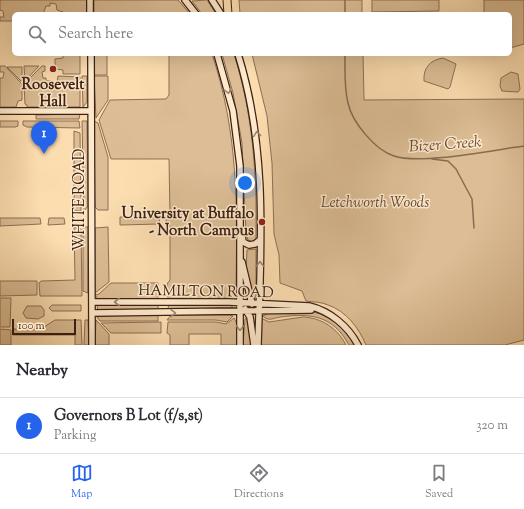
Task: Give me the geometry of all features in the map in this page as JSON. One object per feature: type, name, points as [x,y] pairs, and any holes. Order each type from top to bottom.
[{"type":"highway","points":[[227,0],[228,12]]},
{"type":"street","points":[[90,0],[90,12]]},
{"type":"street","points":[[185,0],[194,12]]},
{"type":"street","points":[[212,0],[220,12]]},
{"type":"street","name":"WHITE ROAD","points":[[90,56],[92,345]]},
{"type":"street","points":[[218,56],[227,86],[236,128],[240,172],[240,345]]},
{"type":"street","points":[[239,56],[252,103],[258,143],[261,192],[258,345]]},
{"type":"street","points":[[0,111],[91,110]]},
{"type":"street","points":[[241,230],[242,239],[245,244],[252,246],[260,240]]},
{"type":"street","points":[[240,252],[251,303],[259,311]]},
{"type":"street","name":"HAMILTON ROAD","points":[[92,302],[240,302],[304,306],[319,310],[343,324],[358,345]]},
{"type":"street","points":[[240,302],[250,317],[254,345]]},
{"type":"street","name":"HAMILTON ROAD","points":[[92,313],[319,310]]},
{"type":"green space","points":[[0,0],[87,0],[87,12],[63,12],[57,10],[56,4],[50,3],[50,6],[46,6],[44,12],[12,12],[12,21],[0,21],[0,17],[4,17],[3,11],[0,10]]},
{"type":"green space","points":[[94,0],[178,0],[188,12],[94,12]]},
{"type":"green space","points":[[207,0],[215,12],[200,12],[192,1]]},
{"type":"green space","points":[[239,0],[362,0],[362,12],[240,12]]},
{"type":"green space","points":[[372,0],[439,0],[439,11],[372,12]]},
{"type":"green space","points":[[484,0],[524,0],[524,44],[512,47],[512,12],[484,12]]},
{"type":"green space","points":[[63,56],[80,56],[80,74],[63,74],[63,70],[55,69],[55,59],[63,58]]},
{"type":"green space","points":[[94,56],[107,56],[107,75],[94,75]]},
{"type":"green space","points":[[169,56],[213,56],[221,84],[232,142],[236,200],[236,290],[230,298],[168,298],[167,284],[170,280],[170,226],[166,223],[166,218],[170,216],[169,159],[111,159],[99,120],[110,100],[166,99],[169,95]]},
{"type":"green space","points":[[223,56],[235,56],[246,99],[250,122],[256,191],[256,238],[252,242],[248,240],[246,233],[242,143],[233,93]]},
{"type":"green space","name":"Letchworth Woods","points":[[252,56],[363,56],[364,100],[524,99],[524,340],[505,345],[366,345],[356,326],[341,311],[326,304],[306,301],[302,291],[280,283],[279,255],[274,234],[272,163],[267,116]]},
{"type":"green space","points":[[443,58],[456,64],[450,87],[448,89],[424,81],[425,72],[428,65],[438,59]]},
{"type":"green space","points":[[0,66],[5,66],[22,84],[22,100],[18,101],[16,107],[0,107],[0,78],[3,78],[4,72],[0,72]]},
{"type":"green space","points":[[24,66],[39,66],[25,81]]},
{"type":"green space","points":[[42,66],[45,66],[45,71],[42,72],[43,78],[46,78],[46,81],[51,81],[51,84],[57,84],[58,76],[80,77],[80,107],[27,107],[25,104],[24,84]]},
{"type":"green space","points":[[7,67],[22,67],[22,80],[21,81]]},
{"type":"green space","points":[[511,72],[518,74],[520,89],[518,92],[502,91],[500,86],[501,78]]},
{"type":"green space","points":[[82,76],[87,76],[87,102],[83,107]]},
{"type":"green space","points":[[94,76],[108,76],[108,100],[96,118]]},
{"type":"green space","points":[[80,114],[79,119],[36,119],[36,115]]},
{"type":"green space","points":[[0,121],[18,121],[18,126],[0,127]]},
{"type":"green space","points":[[23,121],[79,121],[80,128],[27,127],[23,125]]},
{"type":"green space","points":[[82,121],[87,121],[88,206],[84,211]]},
{"type":"green space","points":[[94,121],[98,123],[108,157],[108,210],[98,210],[95,207]]},
{"type":"green space","points":[[74,131],[80,133],[81,211],[73,210],[71,206],[74,204]]},
{"type":"green space","points":[[120,217],[159,217],[160,224],[120,225]]},
{"type":"green space","points":[[0,218],[40,218],[41,224],[0,226]]},
{"type":"green space","points":[[49,218],[64,218],[65,224],[48,225]]},
{"type":"green space","points":[[74,227],[81,229],[82,296],[40,296],[39,283],[41,281],[75,280]]},
{"type":"green space","points":[[84,227],[88,227],[88,293],[83,291]]},
{"type":"green space","points":[[108,227],[109,282],[95,293],[95,228]]},
{"type":"green space","points":[[256,249],[256,285],[252,296],[246,273],[247,250]]},
{"type":"green space","points":[[0,281],[37,281],[37,295],[0,296]]},
{"type":"green space","points":[[111,283],[158,283],[158,299],[98,299],[95,295],[99,294]]},
{"type":"green space","points":[[0,298],[11,298],[10,327],[0,327]]},
{"type":"green space","points":[[52,305],[81,305],[81,311],[52,311],[49,308]]},
{"type":"green space","points":[[97,305],[158,305],[158,310],[98,310]]},
{"type":"green space","points":[[170,305],[232,305],[232,308],[169,310],[168,307]]},
{"type":"green space","points":[[27,306],[41,306],[44,310],[44,316],[38,319],[26,318],[23,313]]},
{"type":"green space","points":[[313,312],[326,316],[343,328],[355,345],[349,345],[336,327],[320,318],[301,315],[269,319],[263,316],[269,313]]},
{"type":"green space","points":[[158,315],[158,321],[100,321],[97,317],[101,316]]},
{"type":"green space","points":[[171,315],[233,316],[227,322],[216,320],[167,320]]},
{"type":"green space","points":[[303,317],[316,319],[328,325],[338,334],[346,345],[260,345],[261,318],[269,322]]},
{"type":"green space","points":[[234,318],[237,324],[237,345],[221,345],[221,334],[189,334],[189,345],[170,345],[170,335],[167,333],[168,322],[216,322],[226,324]]},
{"type":"green space","points":[[247,318],[252,345],[243,345],[245,319]]},
{"type":"green space","points":[[55,320],[81,320],[82,345],[75,345],[75,335],[13,335],[14,329],[41,329]]},
{"type":"green space","points":[[85,320],[88,320],[89,345],[84,345]]},
{"type":"green space","points":[[96,320],[109,334],[109,345],[95,345]]},
{"type":"green space","points":[[161,322],[161,333],[111,333],[101,323]]},
{"type":"green space","points":[[0,329],[11,330],[11,345],[0,345]]},
{"type":"waterway","name":"Bizer Creek","points":[[345,0],[345,12]]},
{"type":"waterway","name":"Bizer Creek","points":[[345,56],[346,91],[350,110],[359,127],[365,134],[372,142],[387,153],[394,156],[421,159],[458,156],[524,146]]},
{"type":"waterway","points":[[432,159],[448,161],[456,169],[472,199],[474,228]]},
{"type":"place","name":"Roosevelt Hall","points":[[53,69]]},
{"type":"place","name":"Governors B Lot (f/s,st)","points":[[44,154]]},
{"type":"place","name":"University at Buffalo - North Campus","points":[[262,222]]}]
